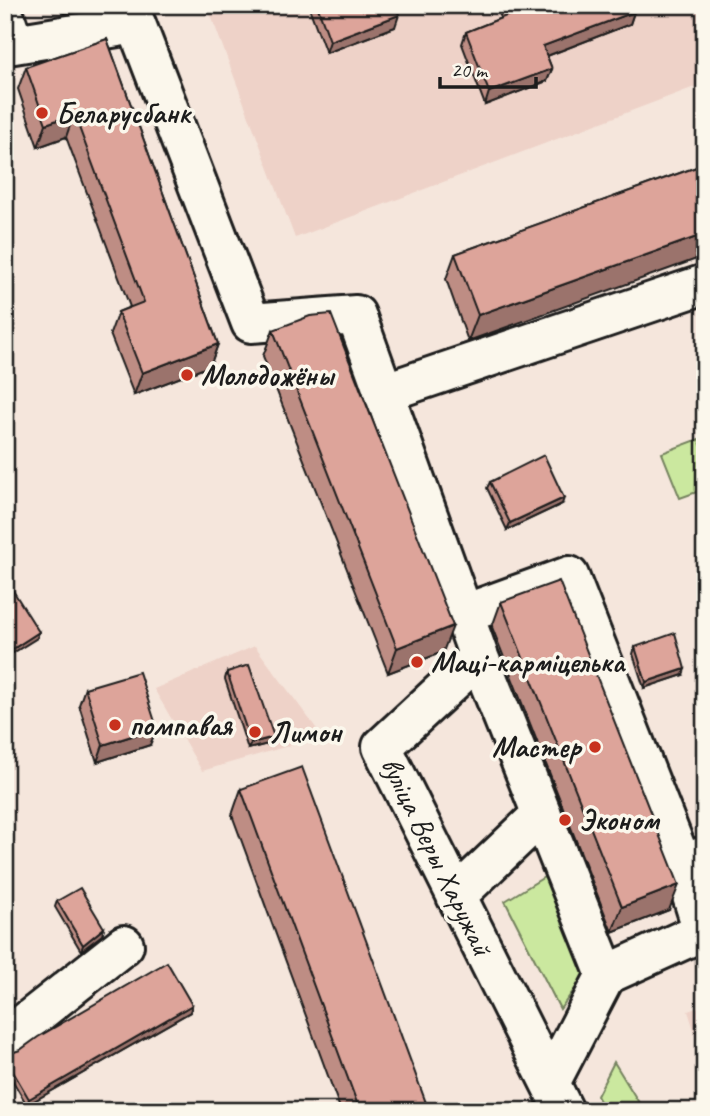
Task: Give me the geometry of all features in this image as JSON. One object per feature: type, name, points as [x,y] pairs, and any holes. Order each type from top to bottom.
[{"type":"street","points":[[5,18],[14,44],[136,24],[251,323],[356,315],[479,657],[606,975],[703,931],[693,860],[569,576],[464,614]]},
{"type":"street","points":[[383,393],[705,284]]},
{"type":"street","name":"вуліца Веры Харужай","points":[[479,657],[382,747],[557,1097]]},
{"type":"street","points":[[456,896],[542,814]]},
{"type":"street","points":[[5,1039],[124,945]]},
{"type":"street","name":"вуліца Веры Харужай","points":[[557,1097],[606,975]]},
{"type":"shaded area","points":[[207,5],[705,5],[705,83],[295,238]]},
{"type":"shaded area","points":[[255,646],[322,736],[202,771],[154,689]]},
{"type":"shaded area","points":[[705,1005],[705,1065],[688,1011]]},
{"type":"green space","points":[[699,439],[705,455],[705,489],[680,498],[662,453]]},
{"type":"green space","points":[[546,876],[588,971],[560,1009],[505,901]]},
{"type":"green space","points":[[614,1062],[644,1111],[606,1111],[597,1096]]},
{"type":"building","points":[[317,5],[395,5],[399,15],[330,41]]},
{"type":"building","points":[[505,5],[632,5],[634,12],[543,46],[552,69],[489,92],[466,32],[509,15]]},
{"type":"building","points":[[107,39],[218,344],[142,373],[118,312],[144,302],[74,114],[46,124],[26,67]]},
{"type":"building","points":[[705,164],[705,234],[478,315],[455,254]]},
{"type":"building","points":[[331,314],[453,626],[397,648],[273,330],[310,316]]},
{"type":"building","points":[[544,455],[564,498],[510,523],[490,482]]},
{"type":"building","points":[[5,578],[39,632],[5,654]]},
{"type":"building","points":[[559,581],[679,885],[622,907],[501,602]]},
{"type":"building","points":[[675,633],[685,669],[646,682],[635,647]]},
{"type":"building","points":[[249,665],[274,737],[251,743],[227,672]]},
{"type":"building","name":"помпавая","points":[[139,672],[157,728],[103,745],[85,688]]},
{"type":"building","points":[[302,767],[429,1111],[360,1111],[241,789]]},
{"type":"building","points":[[80,888],[104,928],[83,945],[57,901]]},
{"type":"building","points":[[167,962],[192,1005],[29,1099],[5,1055],[20,1050]]},
{"type":"place","name":"Беларусбанк","points":[[42,113]]},
{"type":"place","name":"Молодожёны","points":[[187,375]]},
{"type":"place","name":"Маці-карміцелька","points":[[417,662]]},
{"type":"place","name":"помпавая","points":[[115,725]]},
{"type":"place","name":"Лимон","points":[[255,732]]},
{"type":"place","name":"Мастер","points":[[595,747]]},
{"type":"place","name":"Эконом","points":[[565,820]]}]
